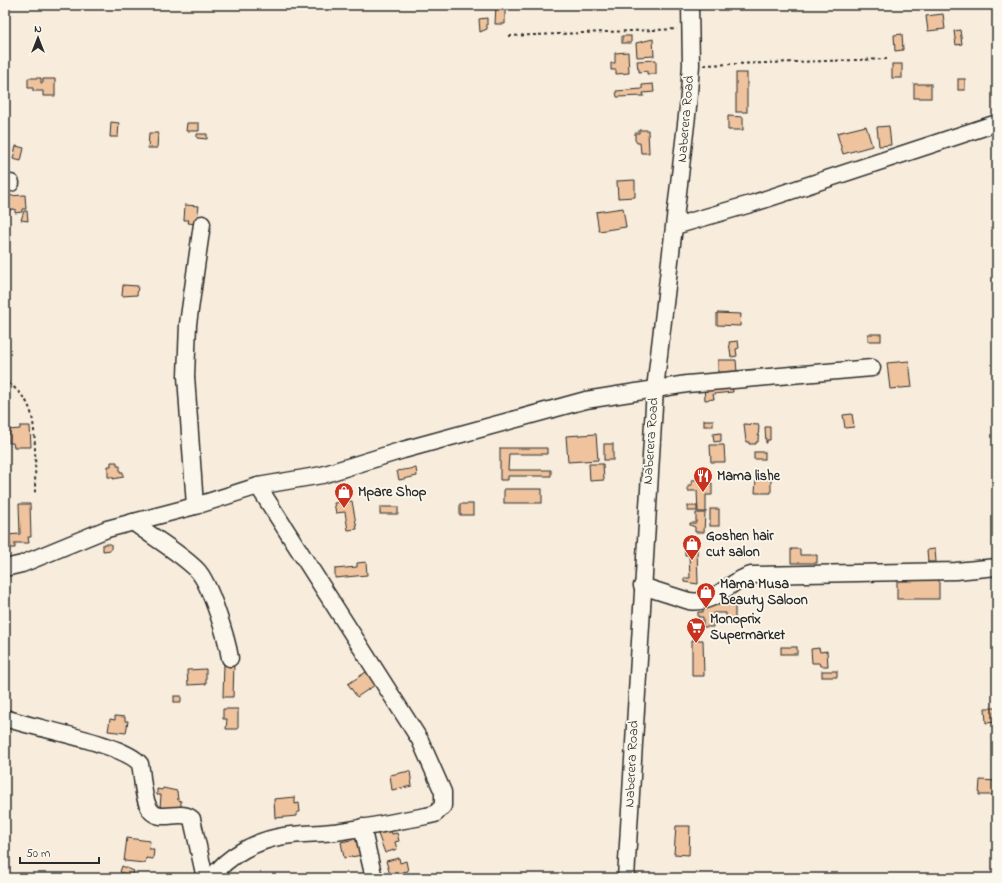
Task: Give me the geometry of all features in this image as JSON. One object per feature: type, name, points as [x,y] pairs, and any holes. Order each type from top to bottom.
[{"type":"street","name":"Naberera Road","points":[[626,878],[654,389],[675,226],[688,107],[691,65],[690,5]]},
{"type":"street","points":[[675,226],[754,203],[997,123]]},
{"type":"street","points":[[195,506],[186,376],[188,324],[202,224]]},
{"type":"street","points":[[5,568],[22,564],[80,539],[133,522],[195,506],[258,486],[322,476],[403,450],[586,400],[654,389],[734,379],[872,368]]},
{"type":"street","points":[[212,878],[223,864],[233,857],[266,840],[284,836],[341,831],[435,814],[443,806],[443,792],[423,747],[403,712],[258,486]]},
{"type":"street","points":[[133,522],[198,571],[207,587],[225,635],[230,658]]},
{"type":"street","points":[[642,586],[692,602],[715,597],[744,576],[751,575],[956,571],[997,567]]},
{"type":"street","points":[[5,718],[98,743],[137,759],[140,764],[149,809],[156,815],[170,817],[186,815],[192,819],[205,878]]},
{"type":"street","points":[[362,827],[374,878]]},
{"type":"path","points":[[509,36],[691,28]]},
{"type":"path","points":[[691,65],[887,59]]},
{"type":"path","points":[[5,379],[26,400],[30,408],[33,434],[35,492]]},
{"type":"building","points":[[496,5],[505,5],[505,24],[495,24]]},
{"type":"building","points":[[943,14],[945,29],[928,31],[926,16]]},
{"type":"building","points":[[487,18],[487,29],[480,32],[479,19]]},
{"type":"building","points":[[960,30],[962,44],[956,45],[954,31]]},
{"type":"building","points":[[902,34],[903,50],[895,51],[894,35]]},
{"type":"building","points":[[622,36],[631,36],[631,43],[622,43]]},
{"type":"building","points":[[653,39],[654,56],[637,57],[636,43]]},
{"type":"building","points":[[628,52],[629,73],[616,74],[616,70],[611,70],[611,63],[615,63],[615,53]]},
{"type":"building","points":[[656,60],[656,74],[647,74],[647,71],[639,72],[637,61]]},
{"type":"building","points":[[892,64],[902,64],[902,78],[892,78]]},
{"type":"building","points":[[736,73],[747,73],[747,112],[736,112]]},
{"type":"building","points":[[28,78],[41,78],[41,83],[43,83],[43,79],[55,79],[55,96],[43,96],[43,91],[33,91],[33,88],[28,88]]},
{"type":"building","points":[[958,79],[965,79],[965,90],[958,90]]},
{"type":"building","points":[[653,84],[654,92],[643,93],[644,96],[617,97],[616,91],[642,89],[642,85]]},
{"type":"building","points":[[914,84],[931,84],[931,98],[914,98]]},
{"type":"building","points":[[728,116],[743,117],[743,130],[728,130]]},
{"type":"building","points":[[111,122],[119,123],[118,137],[110,137]]},
{"type":"building","points":[[187,123],[199,123],[199,131],[186,131]]},
{"type":"building","points":[[866,126],[872,146],[843,154],[837,133]]},
{"type":"building","points":[[889,126],[891,145],[879,146],[877,127]]},
{"type":"building","points":[[639,130],[648,130],[649,153],[641,153],[640,143],[637,143],[635,140],[635,133],[639,133]]},
{"type":"building","points":[[149,133],[158,133],[157,148],[148,148]]},
{"type":"building","points":[[197,134],[207,134],[207,139],[197,138]]},
{"type":"building","points":[[16,146],[24,148],[21,161],[13,159]]},
{"type":"building","points":[[635,180],[635,197],[618,198],[617,181]]},
{"type":"building","points":[[25,195],[26,209],[22,209],[22,212],[15,213],[15,209],[7,210],[7,196]]},
{"type":"building","points":[[185,205],[199,206],[196,224],[188,223],[189,220],[184,220]]},
{"type":"building","points":[[623,208],[626,227],[599,231],[596,212]]},
{"type":"building","points":[[24,211],[27,211],[28,221],[21,220]]},
{"type":"building","points":[[123,285],[138,286],[137,295],[122,296]]},
{"type":"building","points":[[717,313],[741,314],[740,326],[717,325]]},
{"type":"building","points":[[868,334],[881,334],[881,341],[868,341]]},
{"type":"building","points":[[738,341],[739,348],[736,349],[737,356],[731,357],[729,342]]},
{"type":"building","points":[[718,360],[736,360],[737,372],[718,373]]},
{"type":"building","points":[[909,361],[912,387],[890,389],[887,363]]},
{"type":"building","points":[[732,384],[733,392],[713,394],[714,399],[705,400],[704,387]]},
{"type":"building","points":[[852,414],[854,427],[845,428],[843,415]]},
{"type":"building","points":[[704,420],[713,420],[713,426],[704,426]]},
{"type":"building","points":[[744,424],[759,425],[758,442],[756,442],[756,444],[749,444],[749,442],[746,442]]},
{"type":"building","points":[[20,426],[30,426],[31,447],[14,447],[13,443],[9,443],[9,430],[20,429]]},
{"type":"building","points":[[765,427],[770,427],[770,440],[767,440],[767,443],[766,443]]},
{"type":"building","points":[[721,433],[721,441],[714,442],[713,434]]},
{"type":"building","points":[[596,434],[598,460],[568,462],[566,436]]},
{"type":"building","points":[[604,444],[613,444],[613,460],[604,460]]},
{"type":"building","points":[[710,445],[724,445],[725,462],[711,462]]},
{"type":"building","points":[[500,448],[547,448],[547,454],[509,454],[508,470],[551,470],[551,476],[508,476],[508,480],[500,480]]},
{"type":"building","points":[[754,452],[765,452],[765,459],[754,459]]},
{"type":"building","points":[[111,462],[117,462],[117,466],[120,466],[120,472],[123,472],[123,477],[113,479],[113,477],[108,477],[108,466],[111,466]]},
{"type":"building","points":[[589,464],[603,464],[604,480],[590,481]]},
{"type":"building","points":[[416,468],[417,476],[399,480],[397,471]]},
{"type":"building","points":[[771,478],[771,493],[755,493],[756,479]]},
{"type":"building","points":[[704,479],[704,484],[712,483],[712,495],[706,495],[706,512],[698,512],[697,491],[688,491],[688,485],[692,485],[692,480]]},
{"type":"building","points":[[504,489],[542,489],[542,503],[504,503]]},
{"type":"building","points":[[352,501],[357,529],[348,530],[345,512],[336,513],[334,503]]},
{"type":"building","points":[[19,504],[30,504],[31,537],[28,537],[29,543],[15,543],[15,548],[10,548],[10,543],[5,543],[5,535],[20,534]]},
{"type":"building","points":[[460,504],[473,504],[473,515],[460,515]]},
{"type":"building","points":[[688,506],[697,506],[697,511],[688,511]]},
{"type":"building","points":[[380,507],[398,507],[398,514],[380,514]]},
{"type":"building","points":[[710,509],[719,509],[719,526],[710,526]]},
{"type":"building","points":[[696,513],[705,513],[704,532],[695,532],[695,527],[690,525],[690,523],[696,523]]},
{"type":"building","points":[[103,544],[111,544],[111,550],[103,551]]},
{"type":"building","points":[[685,548],[697,548],[698,584],[684,582],[684,578],[690,578],[689,555],[685,555]]},
{"type":"building","points":[[791,549],[800,549],[800,555],[817,555],[817,563],[791,563]]},
{"type":"building","points":[[935,549],[936,562],[928,562],[927,550]]},
{"type":"building","points":[[366,562],[367,575],[335,578],[335,569],[357,567],[357,563]]},
{"type":"building","points":[[897,578],[939,578],[939,599],[897,599]]},
{"type":"building","points":[[703,605],[735,605],[735,623],[726,623],[726,613],[713,613],[713,627],[703,627],[703,617],[698,617],[698,612],[703,612]]},
{"type":"building","points":[[692,640],[703,640],[704,676],[692,676]]},
{"type":"building","points":[[781,647],[797,647],[797,654],[781,654]]},
{"type":"building","points":[[819,648],[820,652],[827,651],[828,666],[820,666],[819,663],[812,663],[811,649]]},
{"type":"building","points":[[224,663],[234,663],[233,697],[223,697]]},
{"type":"building","points":[[206,669],[206,684],[188,685],[187,670]]},
{"type":"building","points":[[369,670],[378,683],[357,697],[348,684]]},
{"type":"building","points":[[822,671],[837,671],[837,677],[822,677]]},
{"type":"building","points":[[174,696],[181,696],[181,702],[174,702]]},
{"type":"building","points":[[985,708],[997,708],[997,722],[986,723]]},
{"type":"building","points":[[223,709],[238,709],[238,729],[226,729],[227,719],[223,719]]},
{"type":"building","points":[[115,716],[125,717],[125,721],[128,721],[126,733],[108,731],[110,719],[115,720]]},
{"type":"building","points":[[410,771],[412,786],[392,790],[390,775]]},
{"type":"building","points":[[980,780],[997,781],[997,795],[979,795]]},
{"type":"building","points":[[163,788],[177,791],[178,800],[181,801],[181,808],[160,808],[161,795],[157,795],[157,789],[162,790]]},
{"type":"building","points":[[295,797],[295,804],[299,803],[300,812],[297,812],[297,816],[275,818],[274,799]]},
{"type":"building","points":[[676,826],[690,826],[689,855],[674,854]]},
{"type":"building","points":[[390,829],[392,834],[397,833],[399,841],[395,842],[397,849],[385,853],[378,834]]},
{"type":"building","points":[[127,838],[150,841],[149,849],[154,849],[153,859],[146,858],[145,863],[124,861]]},
{"type":"building","points":[[360,838],[363,855],[344,858],[341,842]]},
{"type":"building","points":[[399,858],[400,863],[406,861],[408,871],[403,872],[404,878],[391,878],[386,861]]},
{"type":"building","points":[[122,866],[134,871],[132,876],[120,872]]},
{"type":"place","name":"Mama lishe","points":[[703,493]]},
{"type":"place","name":"Mpare Shop","points":[[344,509]]},
{"type":"place","name":"Goshen hair cut salon","points":[[692,561]]},
{"type":"place","name":"Mama Musa Beauty Saloon","points":[[706,609]]},
{"type":"place","name":"Monoprix Supermarket","points":[[696,644]]}]
